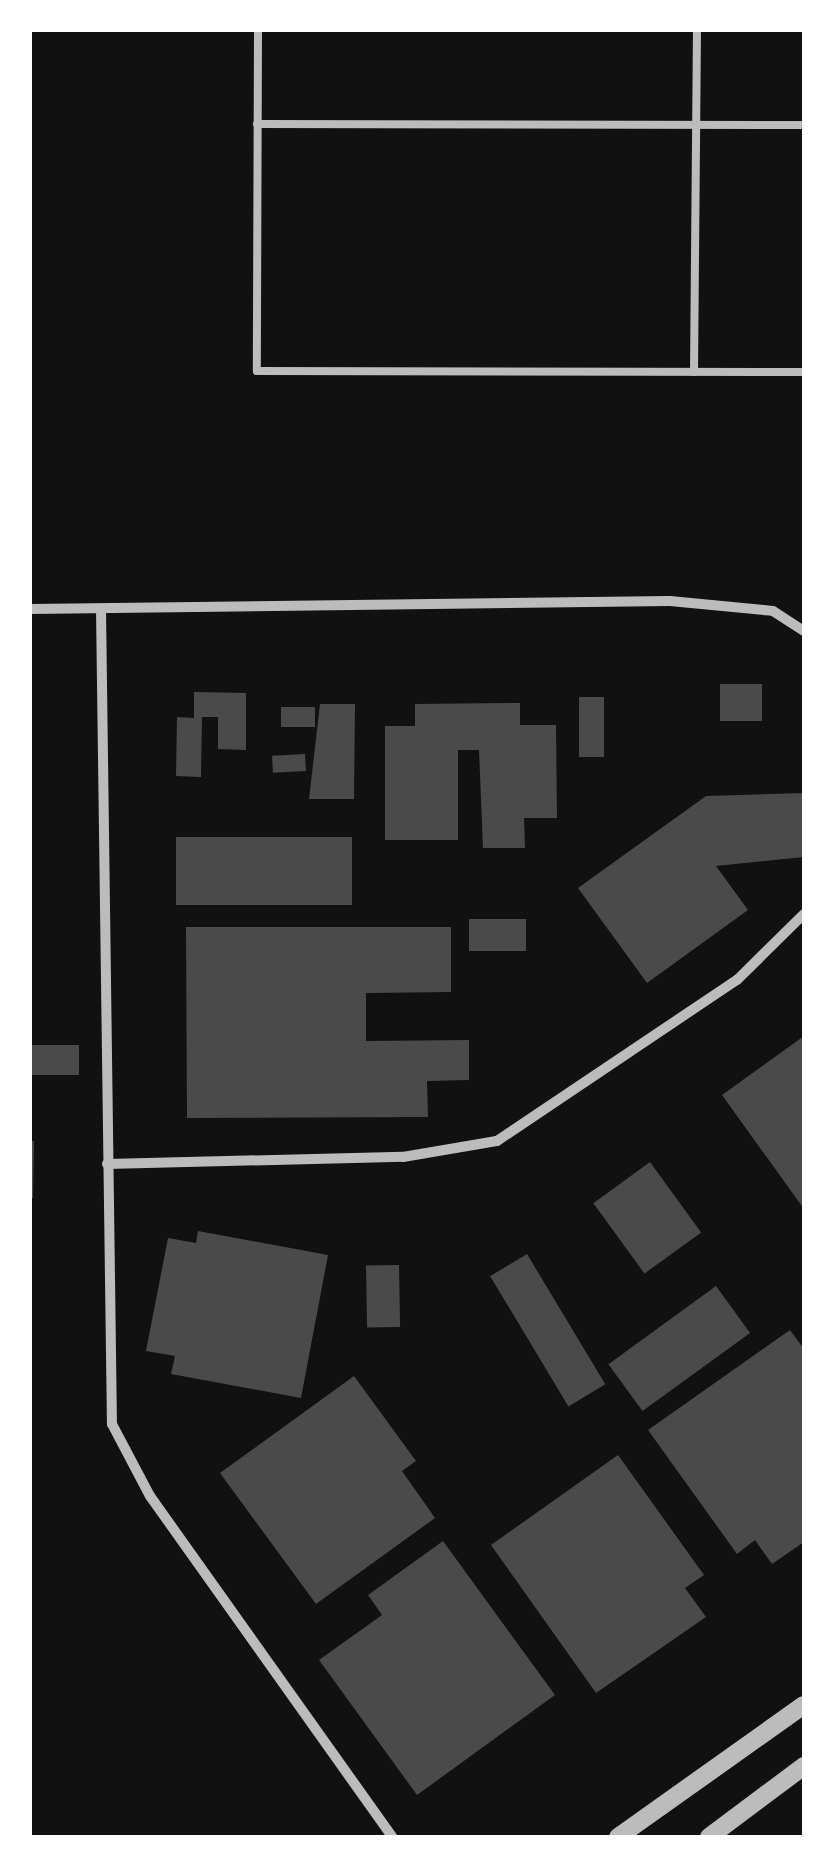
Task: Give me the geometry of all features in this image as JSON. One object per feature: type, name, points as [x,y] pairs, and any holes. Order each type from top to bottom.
[{"type":"street","points":[[30,609],[670,601],[773,611],[804,631]]},
{"type":"street","points":[[101,610],[107,1374],[126,1459],[392,1837]]},
{"type":"street","points":[[106,1164],[402,1157],[497,1141],[737,980],[804,914]]},
{"type":"street","points":[[618,1837],[804,1706]]},
{"type":"street","points":[[709,1837],[804,1766]]},
{"type":"lane","points":[[258,30],[256,371],[804,372]]},
{"type":"lane","points":[[694,372],[698,30]]},
{"type":"lane","points":[[257,124],[804,126]]},
{"type":"building","points":[[720,684],[762,684],[762,721],[720,721]]},
{"type":"building","points":[[194,692],[246,693],[246,750],[218,749],[218,717],[202,717],[201,777],[176,776],[177,717],[194,718]]},
{"type":"building","points":[[579,697],[604,697],[604,757],[579,757]]},
{"type":"building","points":[[520,703],[520,725],[556,725],[557,818],[524,818],[525,848],[483,848],[479,750],[458,750],[458,840],[385,840],[385,726],[415,726],[415,704]]},
{"type":"building","points":[[320,704],[355,704],[354,799],[309,799]]},
{"type":"building","points":[[281,707],[315,707],[315,727],[281,727]]},
{"type":"building","points":[[305,754],[306,771],[273,773],[272,756]]},
{"type":"building","points":[[804,793],[804,857],[716,866],[748,910],[647,983],[578,888],[706,796]]},
{"type":"building","points":[[176,837],[352,837],[352,905],[176,905]]},
{"type":"building","points":[[469,919],[526,919],[526,951],[469,951]]},
{"type":"building","points":[[186,927],[451,927],[451,992],[366,993],[366,1041],[469,1040],[469,1080],[427,1081],[428,1117],[187,1118]]},
{"type":"building","points":[[804,1036],[804,1209],[722,1095]]},
{"type":"building","points":[[30,1045],[79,1045],[79,1075],[30,1075]]},
{"type":"building","points":[[30,1141],[34,1141],[33,1198],[30,1198]]},
{"type":"building","points":[[650,1162],[701,1232],[645,1274],[593,1203]]},
{"type":"building","points":[[198,1231],[328,1255],[301,1398],[171,1374],[175,1356],[146,1351],[168,1238],[196,1243]]},
{"type":"building","points":[[527,1254],[605,1384],[568,1406],[490,1276]]},
{"type":"building","points":[[399,1265],[400,1327],[367,1328],[366,1266]]},
{"type":"building","points":[[716,1286],[750,1333],[642,1411],[608,1364]]},
{"type":"building","points":[[790,1330],[804,1349],[804,1542],[772,1564],[755,1540],[737,1554],[648,1430]]},
{"type":"building","points":[[354,1376],[416,1461],[402,1471],[435,1518],[316,1604],[220,1473]]},
{"type":"building","points":[[618,1455],[704,1575],[685,1588],[706,1617],[596,1693],[491,1545]]},
{"type":"building","points":[[443,1541],[555,1695],[417,1795],[319,1660],[382,1615],[368,1595]]}]
